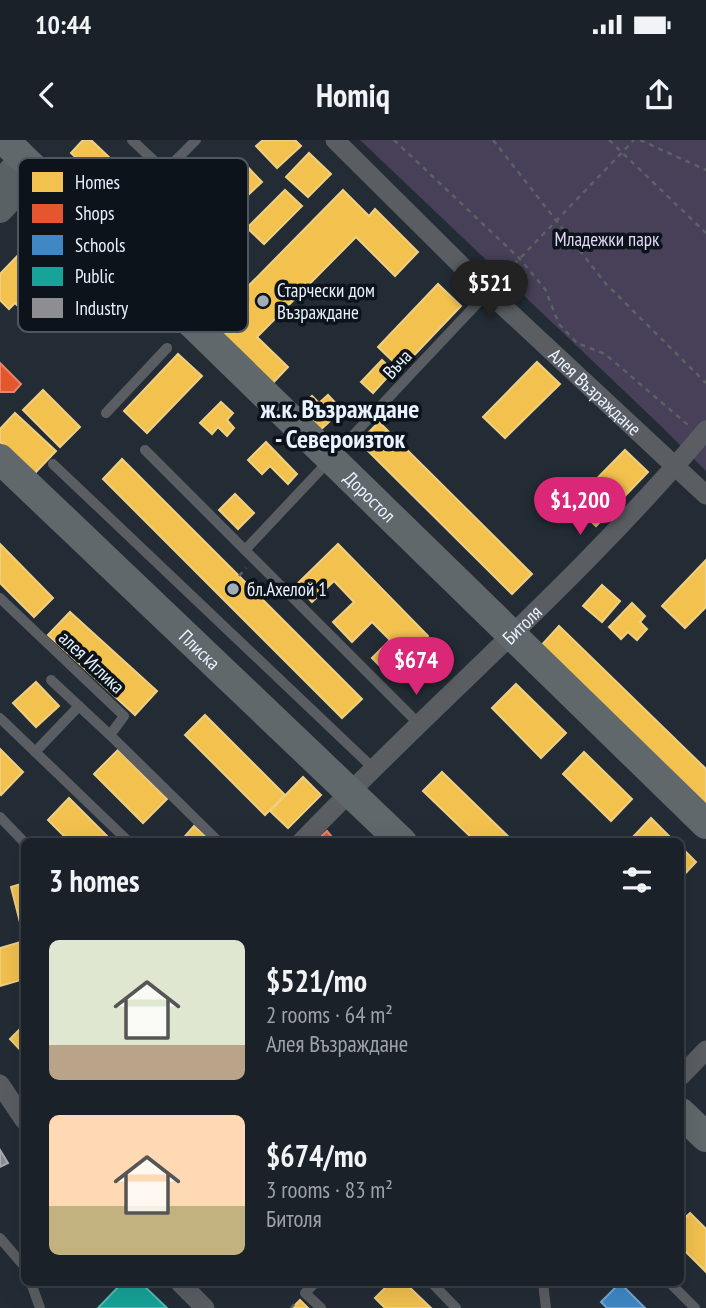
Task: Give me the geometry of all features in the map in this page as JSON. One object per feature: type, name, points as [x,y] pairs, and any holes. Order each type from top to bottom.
[{"type":"main road","points":[[0,183],[20,152]]},
{"type":"main road","points":[[0,210],[20,152]]},
{"type":"main road","name":"Доростол","points":[[199,332],[706,824]]},
{"type":"main road","name":"Плиска","points":[[0,459],[398,838]]},
{"type":"main road","points":[[684,1117],[706,1137]]},
{"type":"street","name":"Алея Възраждане","points":[[335,140],[488,292],[706,495]]},
{"type":"street","name":"Битоля","points":[[305,838],[418,723],[513,635],[677,467],[703,433]]},
{"type":"street","points":[[684,1073],[706,1049]]},
{"type":"street","points":[[0,1084],[21,1116]]},
{"type":"street","points":[[183,1286],[205,1308]]},
{"type":"lane","points":[[132,140],[151,158]]},
{"type":"lane","points":[[178,158],[196,140]]},
{"type":"lane","name":"Въча","points":[[245,550],[488,292]]},
{"type":"lane","points":[[106,413],[167,348]]},
{"type":"lane","points":[[145,450],[418,723]]},
{"type":"lane","points":[[53,464],[373,768]]},
{"type":"lane","name":"алея Иглика","points":[[0,598],[124,716],[110,735]]},
{"type":"lane","points":[[51,680],[215,838]]},
{"type":"lane","points":[[35,752],[79,706]]},
{"type":"lane","points":[[0,718],[125,838]]},
{"type":"lane","points":[[0,817],[21,839]]},
{"type":"lane","points":[[0,1238],[21,1262]]},
{"type":"lane","points":[[32,1286],[40,1308]]},
{"type":"lane","points":[[312,1286],[304,1293],[321,1308]]},
{"type":"lane","points":[[435,1286],[456,1308]]},
{"type":"lane","points":[[543,1286],[546,1308]]},
{"type":"lane","points":[[673,1286],[695,1308]]},
{"type":"path","points":[[394,140],[519,258],[545,289],[559,324],[577,343],[605,354],[703,433]]},
{"type":"path","points":[[492,140],[606,284],[706,383]]},
{"type":"path","points":[[609,140],[706,233]]},
{"type":"path","points":[[488,292],[634,140]]},
{"type":"path","points":[[640,140],[706,170]]},
{"type":"green space","name":"Младежки парк","points":[[360,140],[706,140],[706,471],[661,426]]},
{"type":"building: Homes","points":[[83,140],[91,140],[110,158],[76,158],[71,153]]},
{"type":"building: Homes","points":[[263,140],[295,140],[301,146],[277,168],[256,146]]},
{"type":"building: Homes","points":[[309,153],[331,174],[308,197],[286,177]]},
{"type":"building: Homes","points":[[248,167],[262,182],[248,195]]},
{"type":"building: Homes","points":[[285,190],[302,206],[264,244],[248,227]]},
{"type":"building: Homes","name":"Старчески дом Възраждане","points":[[343,190],[369,216],[375,209],[418,252],[395,276],[356,237],[257,337],[288,367],[270,386],[215,332],[248,332],[248,286]]},
{"type":"building: Homes","points":[[18,255],[18,304],[15,303],[9,309],[0,300],[0,274]]},
{"type":"building: Homes","points":[[438,284],[461,306],[401,369],[378,347]]},
{"type":"building: Homes","points":[[178,354],[202,376],[147,433],[124,411]]},
{"type":"building: Homes","points":[[382,360],[393,371],[373,393],[361,382]]},
{"type":"building: Homes","points":[[537,362],[560,384],[505,438],[483,417]]},
{"type":"building: Homes","points":[[43,390],[80,427],[60,447],[23,410]]},
{"type":"building: Homes","points":[[328,395],[342,410],[318,432],[297,410],[312,396],[319,403]]},
{"type":"building: Homes","points":[[221,402],[233,413],[227,420],[234,428],[227,436],[218,427],[212,434],[200,423]]},
{"type":"building: Homes","points":[[15,413],[56,451],[34,474],[0,442],[0,429]]},
{"type":"building: Homes","points":[[379,422],[532,574],[512,594],[359,442]]},
{"type":"building: Homes","points":[[266,442],[297,474],[288,484],[270,466],[262,474],[248,460]]},
{"type":"building: Homes","points":[[625,450],[648,472],[596,526],[572,504]]},
{"type":"building: Homes","name":"бл.Ахелой 1","points":[[122,459],[362,699],[342,718],[103,479]]},
{"type":"building: Homes","points":[[235,494],[254,513],[238,529],[219,510]]},
{"type":"building: Homes","points":[[0,544],[53,598],[34,617],[0,583]]},
{"type":"building: Homes","points":[[338,544],[428,636],[389,675],[372,658],[390,640],[372,622],[352,642],[333,622],[354,602],[334,581],[312,602],[296,585]]},
{"type":"building: Homes","points":[[706,560],[706,607],[685,628],[662,606]]},
{"type":"building: Homes","points":[[602,585],[620,601],[602,622],[583,606]]},
{"type":"building: Homes","points":[[632,603],[645,616],[640,622],[647,629],[637,640],[628,632],[621,639],[609,627]]},
{"type":"building: Homes","points":[[70,612],[157,691],[135,715],[48,635]]},
{"type":"building: Homes","points":[[559,626],[706,769],[706,811],[539,648]]},
{"type":"building: Homes","points":[[36,682],[59,706],[36,727],[13,703]]},
{"type":"building: Homes","points":[[516,684],[566,733],[541,758],[492,708]]},
{"type":"building: Homes","points":[[205,715],[285,795],[265,815],[185,735]]},
{"type":"building: Homes","points":[[0,749],[23,772],[1,795],[0,794]]},
{"type":"building: Homes","points":[[118,750],[167,799],[143,823],[94,774]]},
{"type":"building: Homes","points":[[584,752],[632,799],[611,821],[563,774]]},
{"type":"building: Homes","points":[[442,772],[510,838],[472,838],[423,791]]},
{"type":"building: Homes","points":[[303,777],[321,795],[288,828],[270,811]]},
{"type":"building: Homes","points":[[69,798],[109,838],[66,838],[48,820]]},
{"type":"building: Homes","points":[[651,818],[671,838],[632,838]]},
{"type":"building: Homes","points":[[194,826],[208,838],[184,838]]},
{"type":"building: Homes","points":[[684,850],[696,862],[684,875]]},
{"type":"building: Homes","points":[[21,884],[21,926],[11,887]]},
{"type":"building: Homes","points":[[21,942],[21,980],[0,986],[0,948]]},
{"type":"building: Homes","points":[[21,1028],[21,1051],[10,1039]]},
{"type":"building: Homes","points":[[690,1213],[706,1229],[706,1272],[684,1250],[684,1218]]},
{"type":"building: Homes","points":[[387,1286],[408,1286],[431,1308],[385,1308],[375,1298]]},
{"type":"building: Homes","points":[[300,1300],[308,1308],[292,1308]]},
{"type":"building: Shops","points":[[0,363],[21,384],[14,392],[0,392]]},
{"type":"building: Shops","points":[[327,831],[333,838],[319,838]]},
{"type":"building: Schools","points":[[617,1286],[623,1286],[645,1308],[607,1308],[601,1302]]},
{"type":"building: Public","points":[[119,1286],[144,1286],[167,1308],[98,1308]]},
{"type":"building: Industry","points":[[0,1150],[8,1163],[0,1167]]},
{"type":"place","name":"Старчески дом Възраждане","points":[[263,301]]},
{"type":"place","name":"бл.Ахелой 1","points":[[233,589]]},
{"type":"district","name":"ж.к. Възраждане - Североизток","points":[[340,423]]}]
